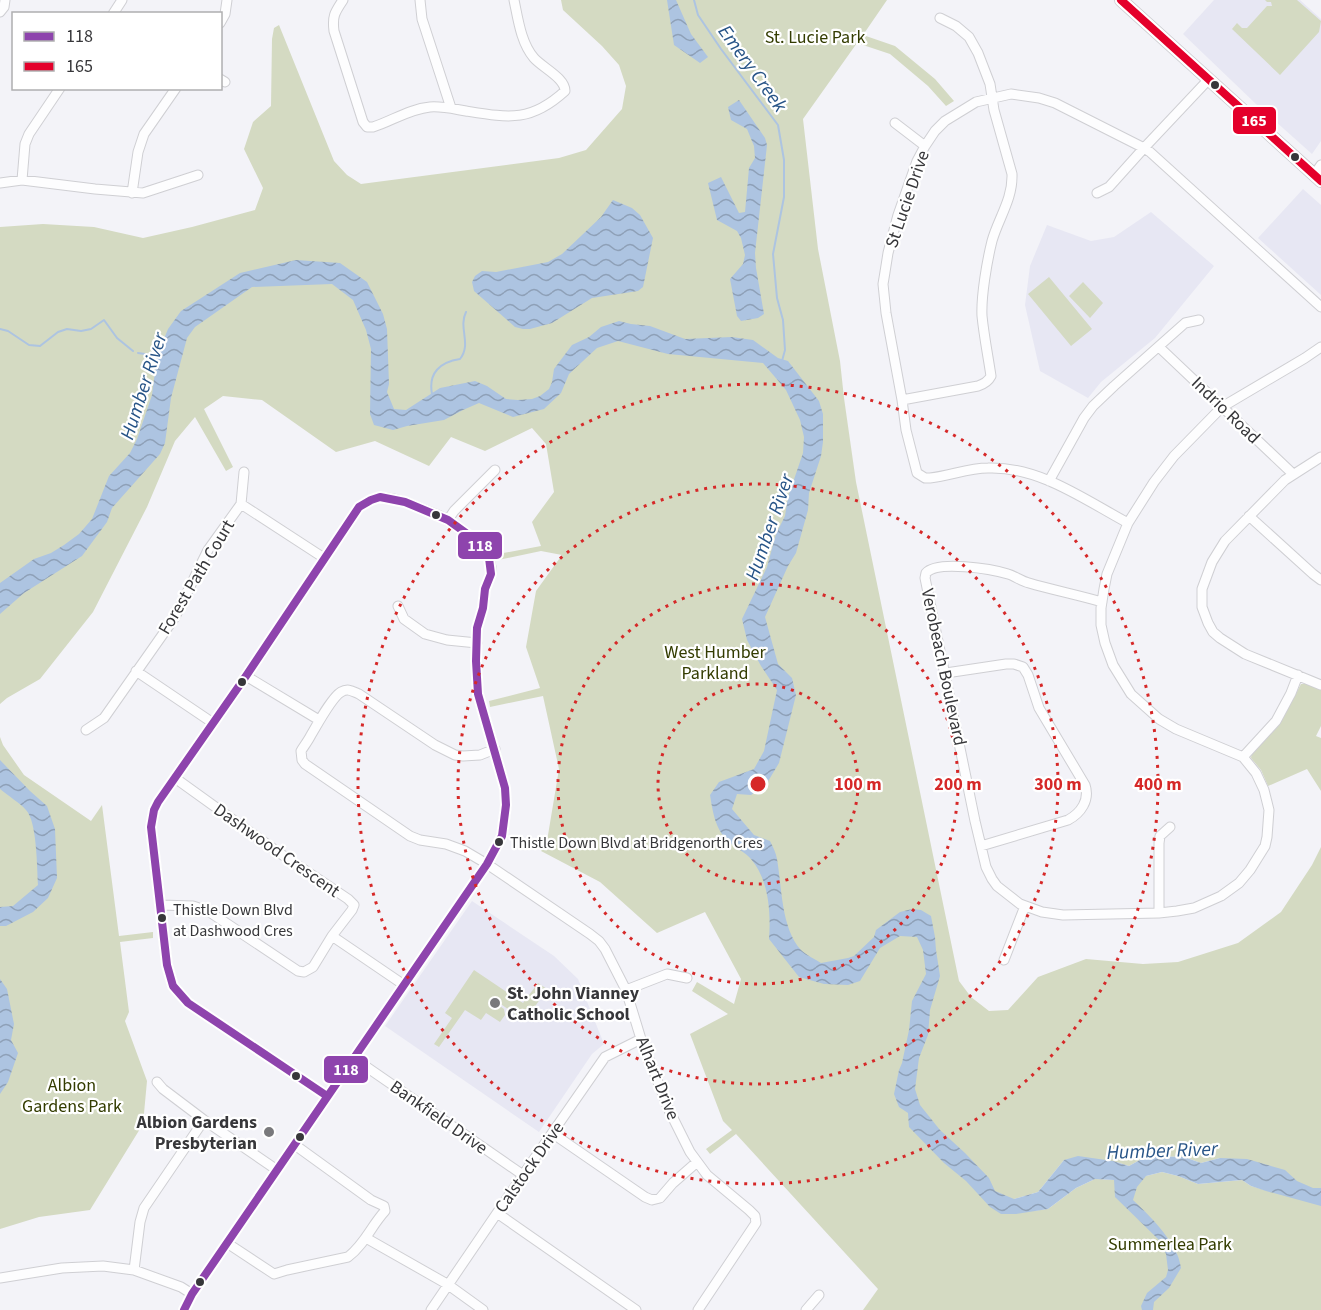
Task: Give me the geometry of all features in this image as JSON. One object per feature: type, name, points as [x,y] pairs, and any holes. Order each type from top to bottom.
[{"type":"main road","points":[[1121,0],[1319,174]]},
{"type":"street","points":[[0,12],[5,0]]},
{"type":"street","points":[[222,19],[225,14],[226,0]]},
{"type":"street","points":[[343,0],[333,19],[334,31],[360,115],[367,127],[376,126],[429,107],[520,116],[542,109],[566,90],[565,84],[559,77],[545,69],[530,52],[523,38],[514,0]]},
{"type":"street","points":[[420,0],[422,18],[451,108]]},
{"type":"street","points":[[902,400],[978,386],[988,380],[990,376],[983,328],[983,291],[993,239],[1012,182],[990,84],[978,53],[969,37],[956,26],[940,18]]},
{"type":"street","points":[[1097,193],[1109,188],[1209,79]]},
{"type":"street","points":[[22,180],[25,144],[29,134],[59,90]]},
{"type":"street","points":[[132,193],[138,152],[144,134],[175,90]]},
{"type":"street","name":"St Lucie Drive","points":[[1128,523],[1049,481],[1015,469],[991,467],[925,478],[917,473],[906,430],[883,284],[898,215],[917,161],[935,131],[951,116],[976,102],[1011,94],[1055,103],[1150,152],[1321,307]]},
{"type":"street","points":[[895,123],[925,146]]},
{"type":"street","points":[[0,183],[22,180],[143,193],[198,176]]},
{"type":"street","points":[[1049,481],[1088,413],[1114,386],[1185,323],[1199,320]]},
{"type":"street","name":"Indrio Road","points":[[1160,346],[1293,474]]},
{"type":"street","name":"Verobeach Boulevard","points":[[1102,602],[984,569],[953,566],[929,569],[926,573],[986,867],[1003,892],[1016,902],[1042,912],[1063,915],[1159,913],[1194,908],[1227,892],[1239,883],[1260,855],[1267,837],[1269,810],[1261,782],[1243,758],[1176,729],[1159,719],[1131,694],[1113,665],[1101,625],[1107,574],[1128,523],[1174,456],[1222,407],[1321,347]]},
{"type":"street","points":[[1321,457],[1285,480],[1225,541],[1212,562],[1202,589],[1203,607],[1208,623],[1220,638],[1245,654],[1321,685]]},
{"type":"street","points":[[448,520],[495,470]]},
{"type":"street","name":"Forest Path Court","points":[[87,730],[104,718],[175,617],[208,550],[241,504],[244,472]]},
{"type":"street","points":[[184,1310],[192,1294],[487,864],[502,836],[506,805],[505,788],[478,694],[476,661],[477,628],[483,608],[485,589],[491,574],[486,552],[477,541],[448,520],[394,499],[380,497],[359,507],[154,810],[151,827],[167,965],[171,981],[179,994],[188,1003],[327,1096]]},
{"type":"street","points":[[241,504],[324,558]]},
{"type":"street","points":[[1249,516],[1321,580]]},
{"type":"street","points":[[398,606],[404,619],[425,634],[447,640],[477,643]]},
{"type":"street","points":[[946,673],[1006,664],[1023,667],[1039,708],[1087,791],[1087,797],[1080,811],[1068,820],[981,846]]},
{"type":"street","points":[[136,671],[213,723]]},
{"type":"street","points":[[1243,758],[1276,721],[1298,675]]},
{"type":"street","points":[[246,676],[319,720]]},
{"type":"street","name":"Alhart Drive","points":[[495,749],[472,756],[455,754],[435,745],[351,690],[337,695],[301,751],[305,764],[410,836],[455,847],[487,864],[599,941],[626,990],[641,1039],[683,1139],[697,1162],[712,1180],[755,1216],[756,1223],[698,1310]]},
{"type":"street","name":"Dashwood Crescent","points":[[161,905],[193,906],[208,911],[298,971],[304,972],[313,967],[354,905],[175,778]]},
{"type":"street","points":[[1159,913],[1158,843],[1160,837],[1170,827]]},
{"type":"street","points":[[1004,960],[1025,906]]},
{"type":"street","points":[[332,936],[404,985]]},
{"type":"street","points":[[626,990],[667,974],[687,978]]},
{"type":"street","name":"Calstock Drive","points":[[431,1310],[605,1057],[641,1039]]},
{"type":"street","name":"Bankfield Drive","points":[[355,1059],[523,1175]]},
{"type":"street","points":[[157,1082],[204,1120],[277,1170]]},
{"type":"street","points":[[134,1270],[144,1208],[204,1120]]},
{"type":"street","points":[[552,1134],[652,1200],[660,1198],[697,1162]]},
{"type":"street","points":[[227,1243],[274,1274],[348,1257],[356,1251],[385,1211],[384,1206],[371,1200],[295,1145]]},
{"type":"street","points":[[497,1213],[636,1310]]},
{"type":"street","points":[[366,1238],[447,1284],[483,1310]]},
{"type":"street","points":[[0,1278],[62,1268],[103,1266],[134,1270],[180,1287],[192,1294]]},
{"type":"street","points":[[806,1310],[819,1295]]},
{"type":"shaded area","points":[[1214,0],[1300,0],[1321,19],[1321,141],[1312,154],[1183,34]]},
{"type":"shaded area","points":[[1303,189],[1321,205],[1321,295],[1258,238]]},
{"type":"shaded area","points":[[1151,212],[1214,266],[1155,338],[1101,382],[1088,398],[1040,371],[1025,305],[1030,266],[1047,225],[1091,241],[1114,237]]},
{"type":"shaded area","name":"St. John Vianney Catholic School","points":[[472,901],[554,956],[578,979],[604,1044],[592,1054],[539,1132],[385,1026]]},
{"type":"green space","name":"West Humber Parkland","points":[[561,0],[887,0],[863,35],[895,46],[935,79],[954,101],[946,106],[928,86],[890,54],[857,43],[803,119],[818,249],[840,361],[856,482],[959,981],[971,997],[989,1011],[1008,1010],[1038,977],[1086,959],[1143,964],[1178,962],[1238,943],[1281,912],[1321,847],[1321,1310],[863,1310],[878,1289],[736,1134],[710,1154],[706,1149],[732,1130],[723,1121],[690,1034],[728,1014],[692,991],[697,982],[734,1004],[741,979],[705,912],[657,933],[600,882],[541,851],[548,835],[559,769],[543,696],[490,707],[489,701],[540,688],[526,647],[536,591],[562,555],[541,551],[498,560],[498,554],[541,546],[532,522],[554,492],[546,444],[532,428],[485,451],[451,437],[429,466],[375,441],[336,452],[262,400],[223,396],[204,409],[233,467],[226,471],[195,417],[175,441],[147,507],[93,612],[40,679],[0,704],[0,227],[43,224],[94,227],[143,238],[255,210],[263,188],[244,149],[253,122],[271,106],[272,39],[274,28],[279,25],[334,161],[347,175],[361,184],[559,158],[586,150],[622,109],[626,86],[619,65],[563,10]],"holes":[[[1147,1156],[1184,1157],[1201,1163],[1220,1158],[1276,1193],[1251,1186],[1242,1180],[1198,1184],[1162,1172],[1114,1180],[1095,1179],[1076,1188],[1048,1209],[1032,1211],[1014,1199],[1038,1192],[1064,1160],[1113,1161],[1129,1166]]]},
{"type":"green space","points":[[1265,0],[1297,0],[1321,21],[1319,32],[1280,75],[1232,29],[1237,23],[1242,28],[1247,28],[1267,6],[1272,6],[1271,2]]},
{"type":"green space","points":[[1049,277],[1092,329],[1071,346],[1028,294]]},
{"type":"green space","points":[[1083,282],[1103,303],[1090,318],[1069,296]]},
{"type":"green space","points":[[1301,684],[1309,684],[1321,689],[1321,726],[1316,736],[1321,738],[1321,791],[1307,769],[1268,786],[1261,770],[1251,758],[1252,751],[1283,718]]},
{"type":"green space","name":"Albion Gardens Park","points":[[0,737],[24,775],[91,821],[102,805],[119,936],[153,932],[153,938],[120,942],[129,1012],[125,1021],[147,1081],[143,1124],[90,1210],[39,1217],[0,1229]]},
{"type":"green space","points":[[474,970],[523,1003],[538,983],[547,989],[525,1021],[495,1000],[494,1002],[504,1009],[505,1015],[500,1022],[486,1013],[481,1020],[465,1010],[439,1047],[434,1044],[452,1018],[445,1013]]},
{"type":"water","points":[[667,0],[676,0],[691,34],[708,57],[700,63],[674,45]]},
{"type":"water","points":[[739,100],[765,138],[767,145],[755,253],[764,314],[758,318],[741,321],[737,316],[730,279],[743,264],[745,255],[741,238],[737,231],[717,220],[708,183],[721,177],[739,213],[745,212],[749,168],[755,158],[754,146],[747,129],[731,120],[728,107]]},
{"type":"water","points":[[613,200],[632,208],[640,215],[653,238],[643,287],[638,291],[592,298],[552,323],[523,329],[515,327],[474,291],[472,282],[475,276],[482,271],[496,272],[548,262],[562,254],[601,217]]},
{"type":"water","points":[[296,260],[340,263],[367,282],[383,314],[387,329],[389,384],[387,392],[394,409],[406,410],[440,388],[475,381],[506,399],[532,399],[540,396],[549,389],[554,369],[572,345],[589,337],[601,327],[619,321],[650,326],[685,339],[732,337],[753,340],[778,358],[788,361],[819,401],[823,414],[821,456],[809,493],[808,510],[796,553],[765,617],[778,664],[792,678],[796,695],[779,763],[767,783],[751,795],[737,794],[732,809],[754,835],[770,841],[777,859],[786,919],[794,941],[803,952],[821,963],[854,956],[874,937],[876,930],[900,912],[912,909],[921,910],[931,916],[940,976],[930,1010],[928,1035],[919,1058],[915,1089],[920,1105],[940,1130],[989,1178],[995,1191],[1014,1199],[1038,1192],[1064,1160],[1078,1156],[1113,1161],[1129,1166],[1147,1156],[1184,1157],[1201,1163],[1220,1158],[1247,1159],[1285,1170],[1297,1181],[1313,1188],[1321,1188],[1321,1206],[1266,1191],[1242,1180],[1198,1184],[1162,1172],[1146,1176],[1137,1187],[1133,1200],[1168,1239],[1178,1256],[1181,1268],[1169,1288],[1154,1302],[1153,1310],[1142,1310],[1141,1306],[1147,1293],[1166,1277],[1168,1270],[1166,1254],[1159,1240],[1115,1197],[1114,1180],[1095,1179],[1076,1188],[1048,1209],[1001,1214],[990,1207],[909,1127],[908,1113],[899,1107],[894,1094],[909,1030],[912,1001],[926,974],[923,950],[917,937],[900,936],[880,948],[860,981],[848,985],[824,984],[799,977],[769,939],[768,897],[762,877],[751,859],[724,837],[714,814],[710,795],[719,782],[754,769],[764,751],[777,690],[747,640],[742,619],[767,567],[776,534],[785,516],[788,497],[803,453],[804,437],[800,420],[786,390],[763,363],[668,354],[618,341],[597,348],[569,374],[561,393],[544,409],[513,417],[479,403],[444,420],[393,430],[374,425],[370,414],[371,349],[366,330],[353,300],[332,284],[252,287],[195,327],[187,338],[171,398],[165,443],[160,454],[112,508],[107,522],[82,556],[24,593],[0,614],[0,583],[34,559],[64,545],[79,534],[92,519],[109,476],[130,453],[137,439],[152,395],[157,356],[168,329],[181,311],[240,273]]},
{"type":"water","points":[[0,760],[47,806],[55,829],[57,878],[48,898],[33,912],[6,926],[0,926],[0,907],[13,906],[38,885],[36,845],[30,816],[20,804],[0,789]]},
{"type":"water","points":[[0,979],[7,989],[14,1024],[11,1040],[18,1053],[8,1082],[0,1094]]},
{"type":"waterway","name":"Emery Creek","points":[[694,0],[698,15],[778,125],[784,160],[784,197],[773,254],[777,298],[783,320],[785,350],[782,361]]},
{"type":"waterway","points":[[432,394],[432,380],[437,370],[447,363],[460,359],[463,353],[465,348],[463,324],[466,312]]},
{"type":"waterway","name":"Humber River","points":[[0,329],[8,331],[29,345],[40,346],[58,332],[67,329],[81,331],[91,329],[104,320],[117,338],[133,351]]},
{"type":"waterway","name":"Humber River","points":[[138,353],[159,356]]},
{"type":"transit line","name":"165","points":[[1121,0],[1321,181]]},
{"type":"transit line","name":"118","points":[[184,1310],[192,1294],[487,864],[502,836],[506,805],[505,788],[478,694],[476,661],[477,628],[483,608],[485,589],[491,574],[489,558],[477,541],[448,520],[405,502],[380,497],[359,507],[158,802],[151,827],[167,965],[173,986],[188,1003],[327,1096]]},
{"type":"place","name":"Thistle Down Blvd at Bridgenorth Cres","points":[[499,842]]},
{"type":"place","name":"Thistle Down Blvd at Dashwood Cres","points":[[162,918]]},
{"type":"place","name":"St. John Vianney Catholic School","points":[[495,1003]]},
{"type":"place","name":"Albion Gardens Presbyterian","points":[[269,1132]]},
{"type":"park label","name":"St. Lucie Park","points":[[815,37]]},
{"type":"park label","name":"Summerlea Park","points":[[1170,1244]]}]
